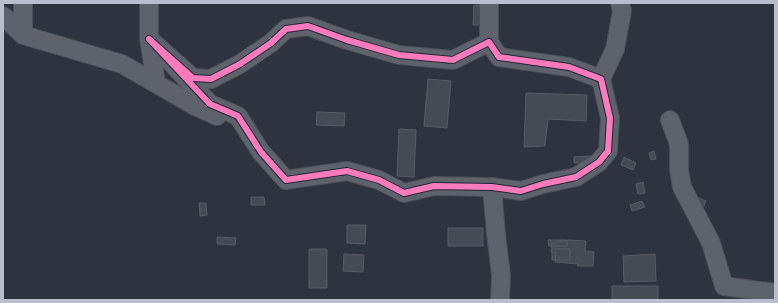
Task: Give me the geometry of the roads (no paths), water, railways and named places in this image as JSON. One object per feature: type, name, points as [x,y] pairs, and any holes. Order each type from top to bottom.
[{"type":"street","points":[[23,3],[23,35]]},
{"type":"street","points":[[149,3],[149,39],[156,83]]},
{"type":"street","points":[[489,3],[489,42],[499,57],[569,67],[601,79]]},
{"type":"street","points":[[149,39],[210,104],[238,116],[261,152],[286,180],[347,171],[380,180],[404,193],[434,186],[492,187],[522,191],[543,184],[576,177],[600,162],[608,151],[610,118],[601,79],[615,49],[622,11],[620,3]]},
{"type":"street","points":[[3,16],[23,35],[122,64],[202,109],[246,128]]},
{"type":"street","points":[[149,39],[193,78],[211,79],[240,64],[271,43],[286,28],[308,26],[348,40],[400,54],[453,60],[489,42]]},
{"type":"street","points":[[670,120],[679,144],[679,170],[682,187],[712,243],[724,286],[775,294]]},
{"type":"street","points":[[492,187],[501,275],[500,300]]}]
